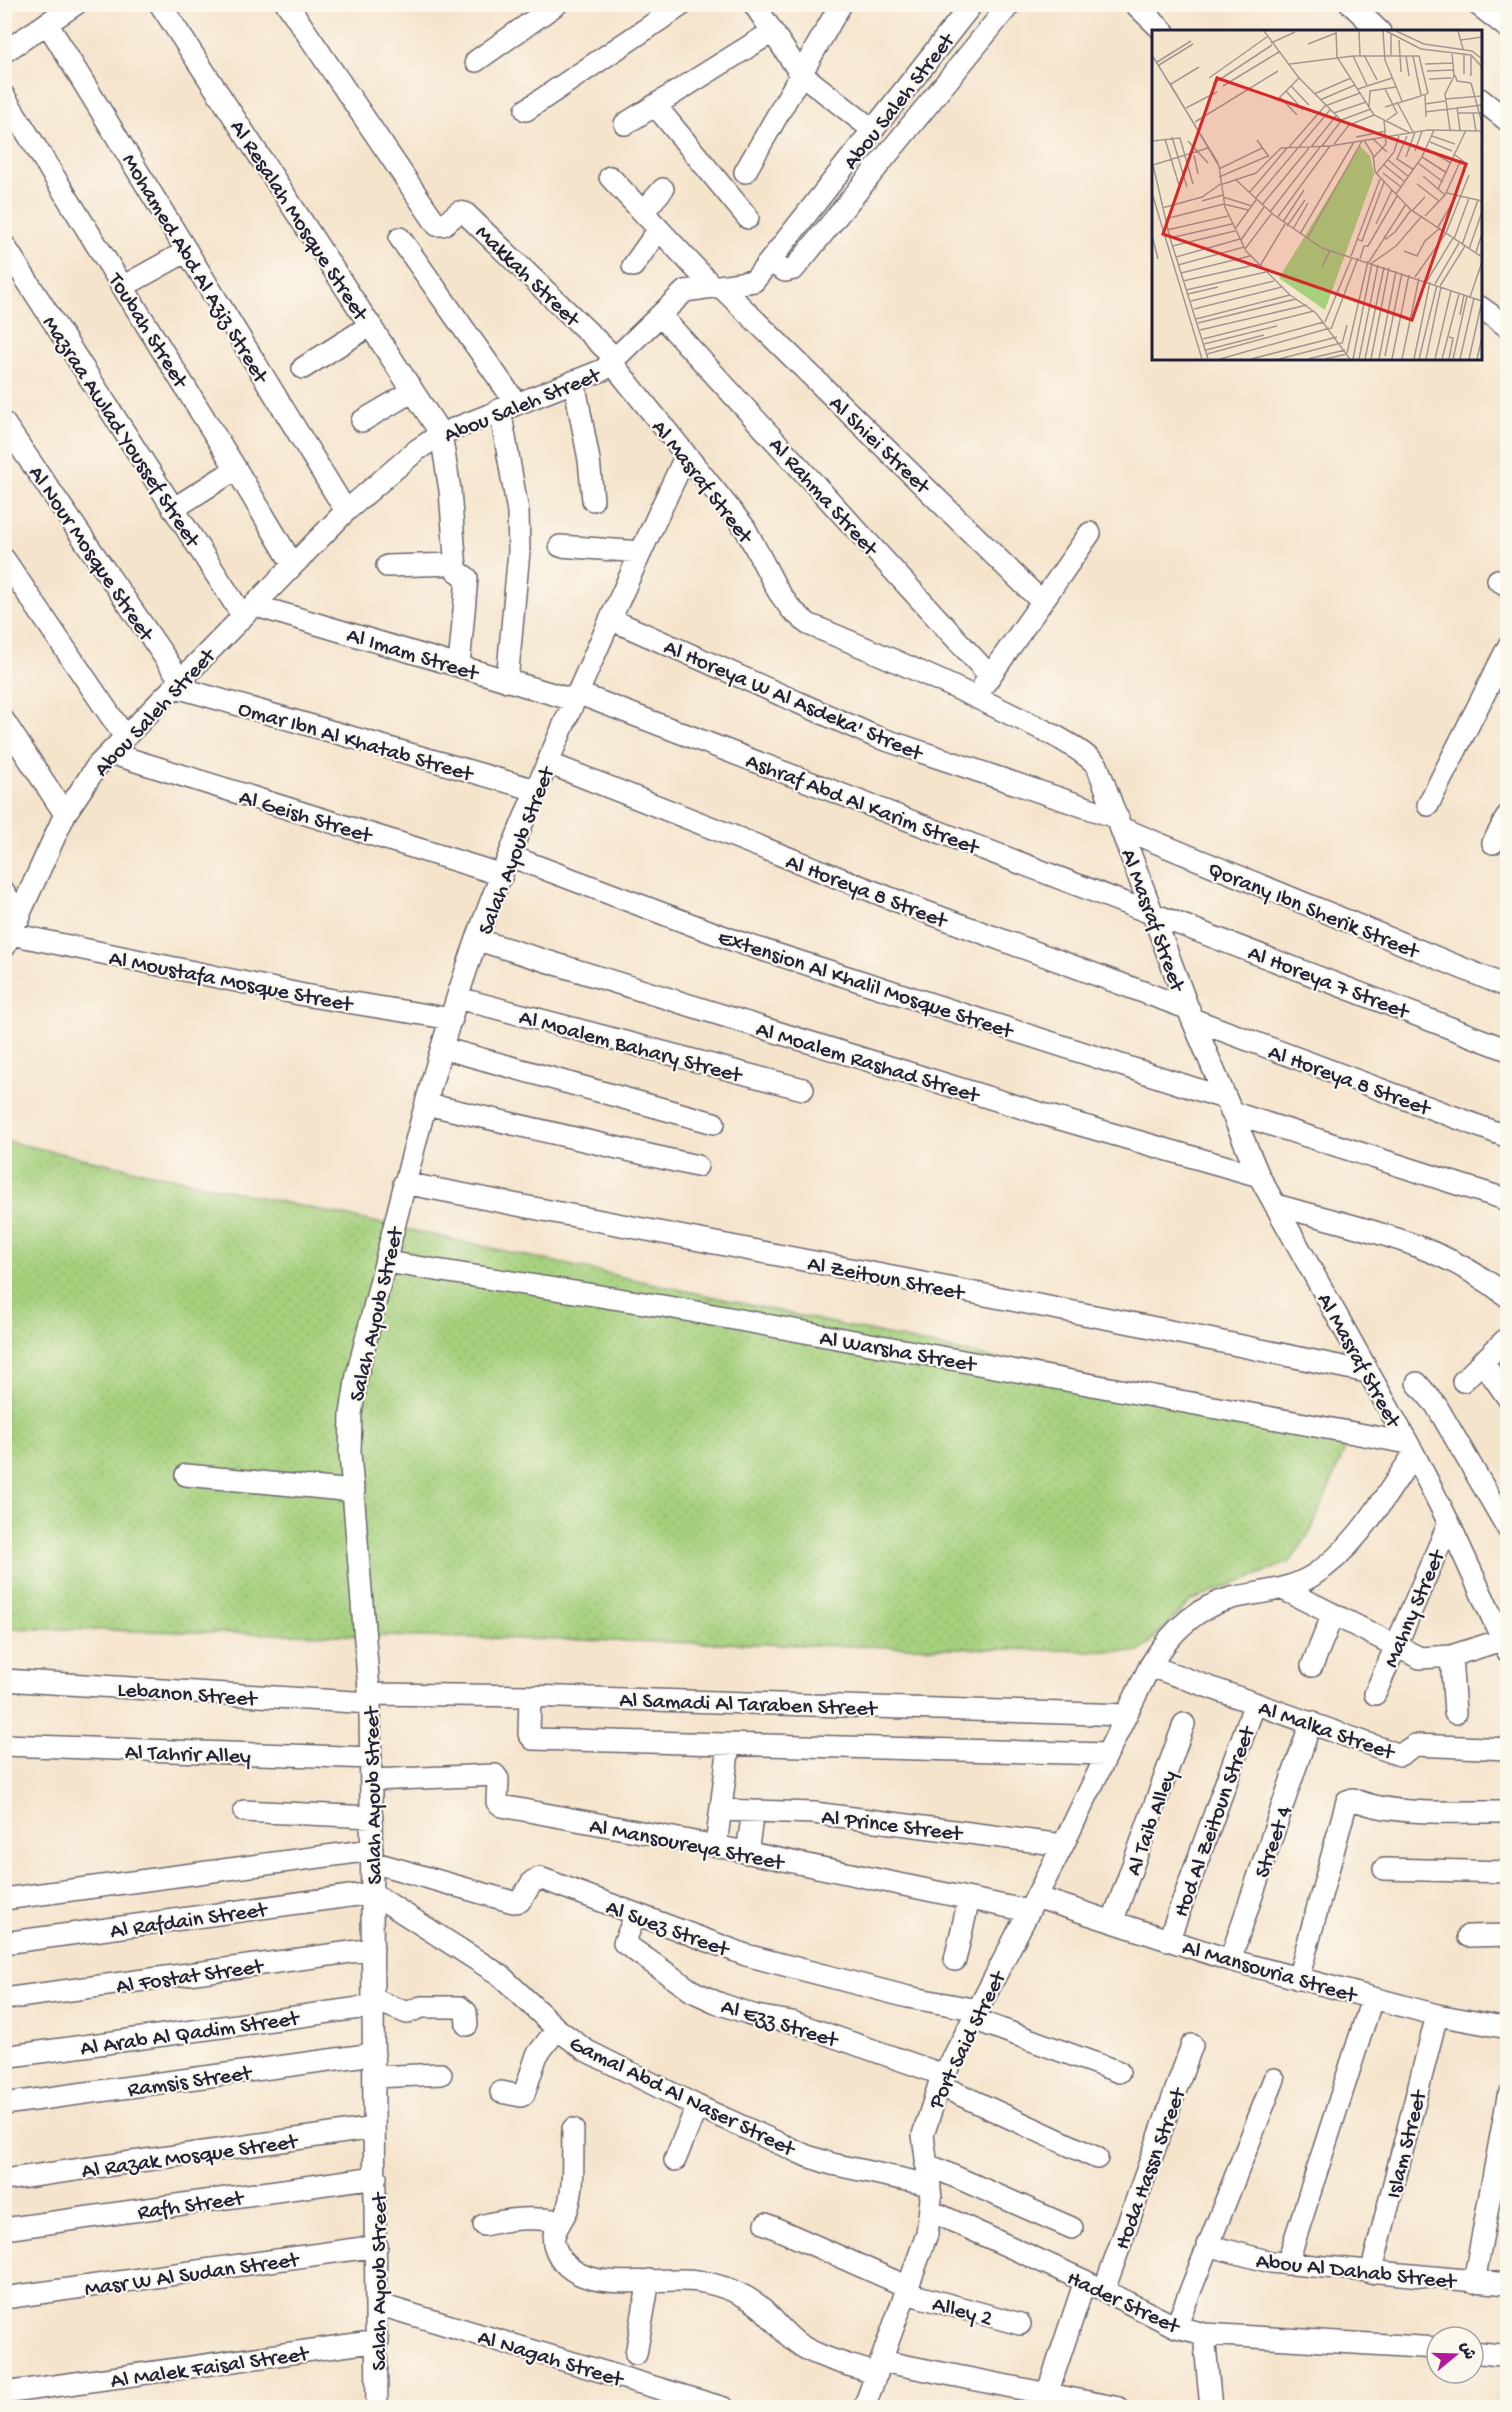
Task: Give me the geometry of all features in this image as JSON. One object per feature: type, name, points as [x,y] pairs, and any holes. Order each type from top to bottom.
[{"type":"street","points":[[4,52],[76,4]]},
{"type":"street","name":"Al Resalah Mosque Street","points":[[160,4],[441,434]]},
{"type":"street","name":"Makkah Street","points":[[287,4],[437,225],[443,225],[463,211],[614,361]]},
{"type":"street","points":[[476,61],[557,4]]},
{"type":"street","points":[[526,110],[683,4]]},
{"type":"street","points":[[754,4],[800,73],[873,130]]},
{"type":"street","points":[[745,172],[841,4]]},
{"type":"street","points":[[770,262],[784,271],[794,269],[975,21],[1010,4]]},
{"type":"street","points":[[1135,4],[1162,30]]},
{"type":"street","points":[[1351,4],[1378,30]]},
{"type":"street","points":[[1477,4],[1508,28]]},
{"type":"street","name":"Abou Saleh Street","points":[[12,933],[65,814],[98,766],[346,511],[417,450],[441,434],[574,381],[614,361],[685,291],[754,281],[873,130],[975,21]]},
{"type":"street","name":"Mohamed Abd Al Aziz Street","points":[[47,23],[346,511]]},
{"type":"street","points":[[625,123],[772,32]]},
{"type":"street","name":"Toubah Street","points":[[4,96],[236,468],[292,565]]},
{"type":"street","points":[[1482,101],[1508,121]]},
{"type":"street","points":[[655,105],[748,218]]},
{"type":"street","name":"Al Shiei Street","points":[[610,177],[717,287],[1041,601]]},
{"type":"street","points":[[643,212],[663,189]]},
{"type":"street","points":[[633,266],[659,229]]},
{"type":"street","points":[[400,238],[508,406],[518,512],[519,551],[507,681]]},
{"type":"street","name":"Mazraa Awlad Youssef Street","points":[[4,245],[173,509],[248,610]]},
{"type":"street","points":[[124,286],[187,251]]},
{"type":"street","points":[[1482,308],[1508,327]]},
{"type":"street","name":"Al Rahma Street","points":[[660,315],[990,676]]},
{"type":"street","points":[[303,368],[371,325]]},
{"type":"street","name":"Al Masraf Street","points":[[614,361],[745,528],[791,609],[808,624],[975,696],[1047,732],[1087,756],[1097,765],[1190,1014],[1259,1176],[1366,1372],[1411,1448],[1506,1643]]},
{"type":"street","points":[[574,381],[590,460],[593,500]]},
{"type":"street","points":[[362,421],[413,391]]},
{"type":"street","name":"Al Nour Mosque Street","points":[[4,423],[178,684]]},
{"type":"street","points":[[441,434],[450,490],[457,572],[467,579],[459,666]]},
{"type":"street","name":"Salah Ayoub Street","points":[[377,2408],[370,1699],[354,1491],[351,1414],[357,1375],[404,1183],[442,1048],[478,940],[575,697],[686,454]]},
{"type":"street","points":[[173,509],[236,468]]},
{"type":"street","points":[[975,696],[1090,533]]},
{"type":"street","points":[[560,546],[640,552]]},
{"type":"street","points":[[4,560],[125,737]]},
{"type":"street","points":[[387,566],[456,564]]},
{"type":"street","name":"Al Imam Street","points":[[248,610],[507,681],[575,697]]},
{"type":"street","name":"Al Horeya W Al Asdeka' Street","points":[[609,619],[874,736],[1119,823]]},
{"type":"street","points":[[1428,805],[1508,647]]},
{"type":"street","name":"Omar Ibn Al Khatab Street","points":[[178,684],[537,790]]},
{"type":"street","name":"Ashraf Abd Al Karim Street","points":[[575,697],[1150,911]]},
{"type":"street","points":[[4,721],[65,814]]},
{"type":"street","name":"Al Geish Street","points":[[110,753],[506,866]]},
{"type":"street","name":"Al Horeya 8 Street","points":[[548,763],[910,906],[1508,1137]]},
{"type":"street","points":[[1493,843],[1508,815]]},
{"type":"street","name":"Qorany Ibn Sherik Street","points":[[1119,823],[1508,987]]},
{"type":"street","name":"Extension Al Khalil Mosque Street","points":[[506,866],[1508,1200]]},
{"type":"street","points":[[4,892],[12,933]]},
{"type":"street","name":"Al Horeya 7 Street","points":[[1150,911],[1508,1050]]},
{"type":"street","name":"Al Moustafa Mosque Street","points":[[12,933],[259,986],[452,1019]]},
{"type":"street","name":"Al Moalem Rashad Street","points":[[478,940],[1039,1113],[1259,1176]]},
{"type":"street","name":"Al Moalem Bahary Street","points":[[458,998],[803,1089]]},
{"type":"street","points":[[442,1048],[714,1123]]},
{"type":"street","points":[[426,1104],[697,1166]]},
{"type":"street","name":"Al Zeitoun Street","points":[[404,1183],[1141,1325],[1366,1372]]},
{"type":"street","points":[[1276,1205],[1419,1245],[1462,1265],[1508,1297]]},
{"type":"street","name":"Al Warsha Street","points":[[386,1262],[669,1307],[1411,1448]]},
{"type":"street","points":[[1463,1381],[1508,1336]]},
{"type":"street","points":[[1482,1361],[1508,1398]]},
{"type":"street","points":[[1417,1383],[1440,1413],[1508,1529]]},
{"type":"street","name":"Port Said Street","points":[[864,2408],[927,2234],[931,2211],[930,2185],[923,2143],[925,2125],[941,2080],[1063,1845],[1150,1666],[1162,1646],[1194,1615],[1234,1598],[1283,1589],[1311,1577],[1336,1557],[1357,1533],[1411,1448]]},
{"type":"street","points":[[186,1475],[354,1491]]},
{"type":"street","name":"Mahny Street","points":[[1376,1694],[1449,1523]]},
{"type":"street","points":[[1283,1589],[1420,1658],[1451,1656],[1506,1643]]},
{"type":"street","points":[[1312,1666],[1333,1614]]},
{"type":"street","points":[[1451,1656],[1455,1713]]},
{"type":"street","name":"Al Malka Street","points":[[1150,1666],[1400,1755],[1415,1745],[1508,1749]]},
{"type":"street","name":"Lebanon Street","points":[[4,1680],[370,1699]]},
{"type":"street","points":[[530,1696],[529,1734],[533,1739],[1107,1754]]},
{"type":"street","name":"Al Samadi Al Taraben Street","points":[[370,1699],[530,1696],[1126,1715]]},
{"type":"street","name":"Hod Al Zeitoun Street","points":[[1169,1939],[1255,1703]]},
{"type":"street","name":"Street 4","points":[[1230,1960],[1311,1722]]},
{"type":"street","name":"Al Taib Alley","points":[[1113,1920],[1184,1724]]},
{"type":"street","name":"Al Tahrir Alley","points":[[4,1745],[371,1758]]},
{"type":"street","points":[[716,1846],[729,1745]]},
{"type":"street","name":"Al Mansoureya Street","points":[[371,1780],[495,1775],[498,1779],[496,1799],[499,1805],[716,1846],[969,1899],[1033,1904]]},
{"type":"street","points":[[1298,1979],[1345,1802],[1353,1799],[1366,1805],[1389,1809],[1508,1812]]},
{"type":"street","name":"Al Prince Street","points":[[721,1810],[814,1813],[1063,1845]]},
{"type":"street","points":[[244,1811],[372,1817]]},
{"type":"street","points":[[747,1853],[753,1811]]},
{"type":"street","points":[[4,1899],[372,1856]]},
{"type":"street","name":"Al Suez Street","points":[[372,1856],[513,1902],[520,1901],[533,1881],[540,1878],[767,1960],[975,2015],[1119,2072]]},
{"type":"street","points":[[1384,1869],[1508,1872]]},
{"type":"street","name":"Al Rafdain Street","points":[[4,1943],[372,1893]]},
{"type":"street","name":"Gamal Abd Al Naser Street","points":[[372,1893],[500,1975],[557,2030],[587,2051],[697,2106],[832,2164],[930,2185]]},
{"type":"street","points":[[955,1960],[969,1899]]},
{"type":"street","name":"Al Mansouria Street","points":[[1033,1904],[1113,1920],[1230,1960],[1372,1999],[1437,2015],[1508,2028]]},
{"type":"street","name":"Al Ezz Street","points":[[636,1914],[624,1942],[705,1997],[756,2016],[792,2022],[941,2080],[1097,2158]]},
{"type":"street","points":[[1468,1936],[1508,1935]]},
{"type":"street","name":"Al Fostat Street","points":[[4,1999],[373,1949]]},
{"type":"street","points":[[1287,2264],[1372,1999]]},
{"type":"street","points":[[374,2002],[407,2013],[421,2007],[460,2007],[466,2012],[467,2025]]},
{"type":"street","name":"Al Arab Al Qadim Street","points":[[4,2057],[374,2002]]},
{"type":"street","name":"Islam Street","points":[[1371,2273],[1437,2015]]},
{"type":"street","points":[[501,2092],[525,2094],[537,2055],[557,2030]]},
{"type":"street","name":"Hoda Hassn Street","points":[[1047,2394],[1095,2286],[1192,2045]]},
{"type":"street","name":"Ramsis Street","points":[[4,2104],[374,2054]]},
{"type":"street","points":[[374,2077],[441,2074]]},
{"type":"street","points":[[1176,2327],[1274,2079]]},
{"type":"street","points":[[1474,2282],[1508,2097]]},
{"type":"street","points":[[675,2160],[697,2106]]},
{"type":"street","name":"Al Razak Mosque Street","points":[[4,2180],[374,2128]]},
{"type":"street","points":[[573,2129],[569,2206],[555,2231],[555,2245],[565,2260],[579,2272],[609,2283],[678,2279],[720,2286],[761,2308],[802,2346],[879,2368],[1047,2394],[1119,2408]]},
{"type":"street","points":[[926,2164],[1072,2228]]},
{"type":"street","name":"Rafh Street","points":[[4,2229],[376,2178]]},
{"type":"street","name":"Hader Street","points":[[931,2211],[1095,2286],[1176,2327],[1204,2334],[1425,2347]]},
{"type":"street","points":[[484,2225],[509,2218],[535,2217],[561,2221]]},
{"type":"street","name":"Alley 2","points":[[766,2224],[907,2290],[1020,2324]]},
{"type":"street","name":"Abou Al Dahab Street","points":[[1207,2245],[1252,2258],[1287,2264],[1508,2284]]},
{"type":"street","name":"Masr W Al Sudan Street","points":[[4,2298],[377,2246]]},
{"type":"street","points":[[636,2354],[649,2280]]},
{"type":"street","name":"Al Nagah Street","points":[[377,2304],[724,2408]]},
{"type":"street","points":[[1204,2334],[1211,2408]]},
{"type":"street","name":"Al Malek Faisal Street","points":[[4,2393],[378,2342]]},
{"type":"street","points":[[1485,2353],[1508,2356]]},
{"type":"green space","points":[[5,1141],[1350,1437],[1311,1531],[1290,1562],[1191,1601],[1140,1652],[5,1628]]}]
